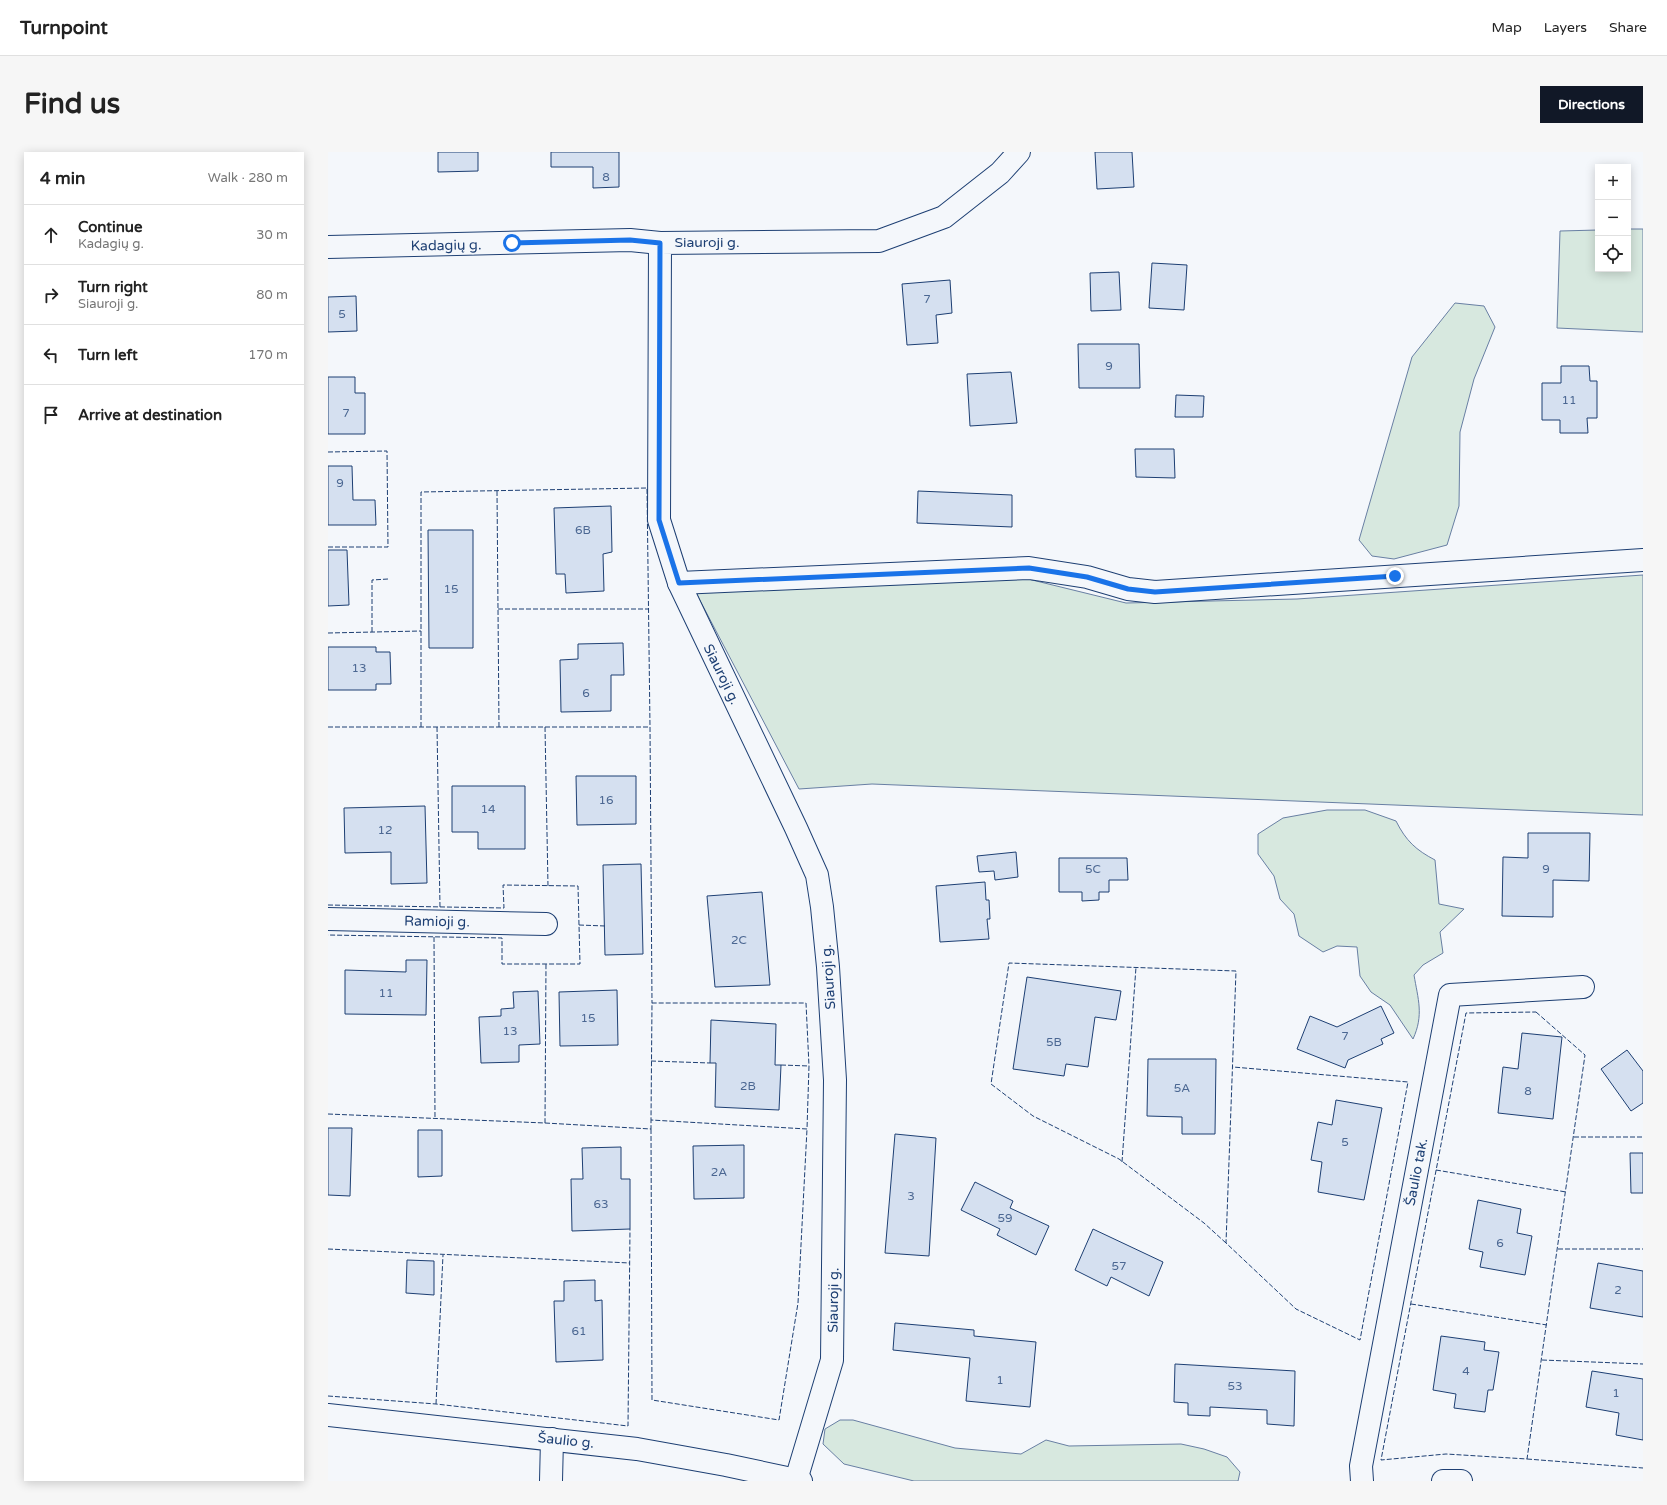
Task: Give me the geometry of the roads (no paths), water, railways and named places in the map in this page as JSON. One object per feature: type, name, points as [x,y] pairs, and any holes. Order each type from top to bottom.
[{"type":"street","name":"Siauroji g.","points":[[798,1480],[832,1360],[835,1080],[828,967],[822,907],[817,875],[679,583],[659,520],[660,243],[879,241],[944,217],[1000,173],[1019,152]]},
{"type":"street","name":"Kadagių g.","points":[[328,247],[630,240],[660,243]]},
{"type":"street","points":[[679,583],[1029,568],[1087,577],[1128,589],[1155,592],[1643,560]]},
{"type":"street","name":"Ramioji g.","points":[[328,919],[546,924]]},
{"type":"street","name":"Šaulio tak.","points":[[1362,1481],[1361,1466],[1380,1361],[1450,995],[1582,987]]},
{"type":"street","name":"Šaulio g.","points":[[328,1415],[638,1449],[798,1480]]},
{"type":"street","points":[[551,1481],[552,1439]]},
{"type":"street","points":[[1443,1481],[1461,1481]]}]
